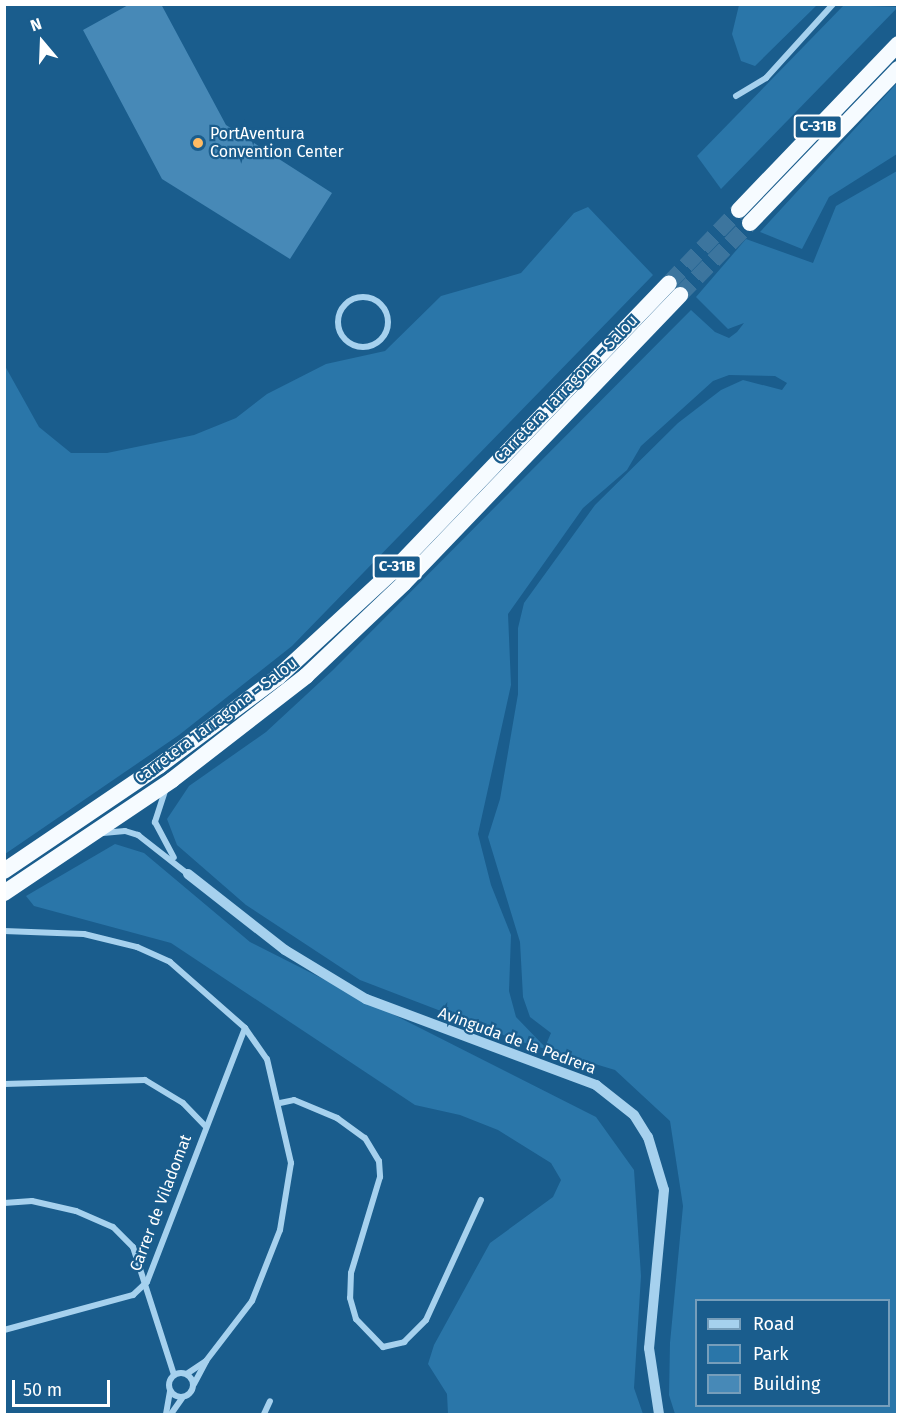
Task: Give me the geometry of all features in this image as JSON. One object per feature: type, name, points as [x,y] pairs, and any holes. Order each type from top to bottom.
[{"type":"highway","name":"C-31B","points":[[897,44],[744,216],[897,69]]},
{"type":"highway","name":"Carretera Tarragona - Salou","points":[[4,871],[159,766],[278,677],[393,570],[675,289],[388,598],[284,695],[172,780],[4,893]]},
{"type":"street","points":[[736,96],[766,78],[833,4]]},
{"type":"street","points":[[366,296],[384,308],[388,326],[380,340],[360,347],[345,340],[338,318],[348,301],[366,296]]},
{"type":"street","name":"Avinguda de la Pedrera","points":[[172,780],[159,802],[155,822],[163,842],[188,874]]},
{"type":"street","name":"Avinguda de la Pedrera","points":[[88,837],[125,831],[138,835],[285,950],[366,999],[596,1085],[634,1115],[648,1137],[664,1190],[649,1348],[659,1414]]},
{"type":"street","points":[[6,930],[84,934],[137,947],[170,962],[245,1028],[267,1059],[280,1103],[291,1163],[280,1230],[252,1301],[206,1361],[189,1395],[182,1398],[171,1414]]},
{"type":"street","name":"Carrer de Viladomat","points":[[4,1329],[133,1294],[147,1282],[205,1126],[245,1028]]},
{"type":"street","points":[[4,1084],[145,1080],[183,1103],[205,1126]]},
{"type":"street","points":[[280,1103],[294,1100],[337,1118],[365,1138],[379,1161],[378,1188],[351,1273],[350,1298],[356,1319],[382,1347],[404,1342],[426,1320],[481,1200]]},
{"type":"street","points":[[4,1203],[32,1201],[76,1211],[113,1227],[133,1247],[147,1282],[174,1375],[166,1414]]},
{"type":"street","points":[[174,1375],[187,1374],[206,1361]]},
{"type":"street","points":[[187,1374],[194,1384]]},
{"type":"street","points":[[170,1390],[182,1398]]},
{"type":"street","points":[[264,1414],[270,1401]]},
{"type":"green space","points":[[739,4],[817,5],[755,66],[741,61],[732,34]]},
{"type":"green space","points":[[844,5],[898,7],[721,189],[697,156]]},
{"type":"green space","points":[[897,83],[897,154],[829,197],[802,249],[760,232]]},
{"type":"green space","points":[[897,171],[897,1414],[675,1414],[669,1395],[670,1343],[683,1206],[670,1121],[615,1070],[519,1041],[360,980],[246,905],[177,845],[167,819],[189,786],[266,732],[333,670],[691,310],[715,332],[729,338],[737,332],[744,323],[728,329],[696,297],[746,239],[813,263],[836,206]],"holes":[[[729,375],[775,376],[787,383],[782,390],[743,380],[721,390],[678,423],[595,505],[524,603],[518,628],[518,694],[500,799],[488,837],[520,942],[523,997],[530,1017],[551,1033],[545,1047],[516,1017],[509,991],[511,935],[491,885],[478,834],[511,685],[508,614],[583,508],[627,470],[641,446],[713,381]]]},
{"type":"green space","points":[[588,207],[653,275],[292,646],[179,735],[5,854],[5,366],[39,427],[71,453],[107,453],[194,435],[236,418],[267,394],[326,364],[385,351],[441,296],[521,273],[574,213]]},
{"type":"green space","points":[[115,844],[144,853],[250,942],[596,1117],[634,1170],[641,1276],[634,1388],[643,1414],[448,1414],[447,1394],[428,1364],[434,1345],[490,1243],[553,1197],[561,1180],[551,1163],[498,1130],[460,1115],[415,1105],[171,943],[34,906],[26,896]]},
{"type":"building","name":"PortAventura Convention Center","points":[[130,4],[161,4],[226,125],[332,193],[290,259],[162,179],[83,30]]},
{"type":"tunnel","points":[[669,283],[739,210]]},
{"type":"tunnel","points":[[680,295],[750,223]]},
{"type":"place","name":"PortAventura Convention Center","points":[[198,143]]}]
